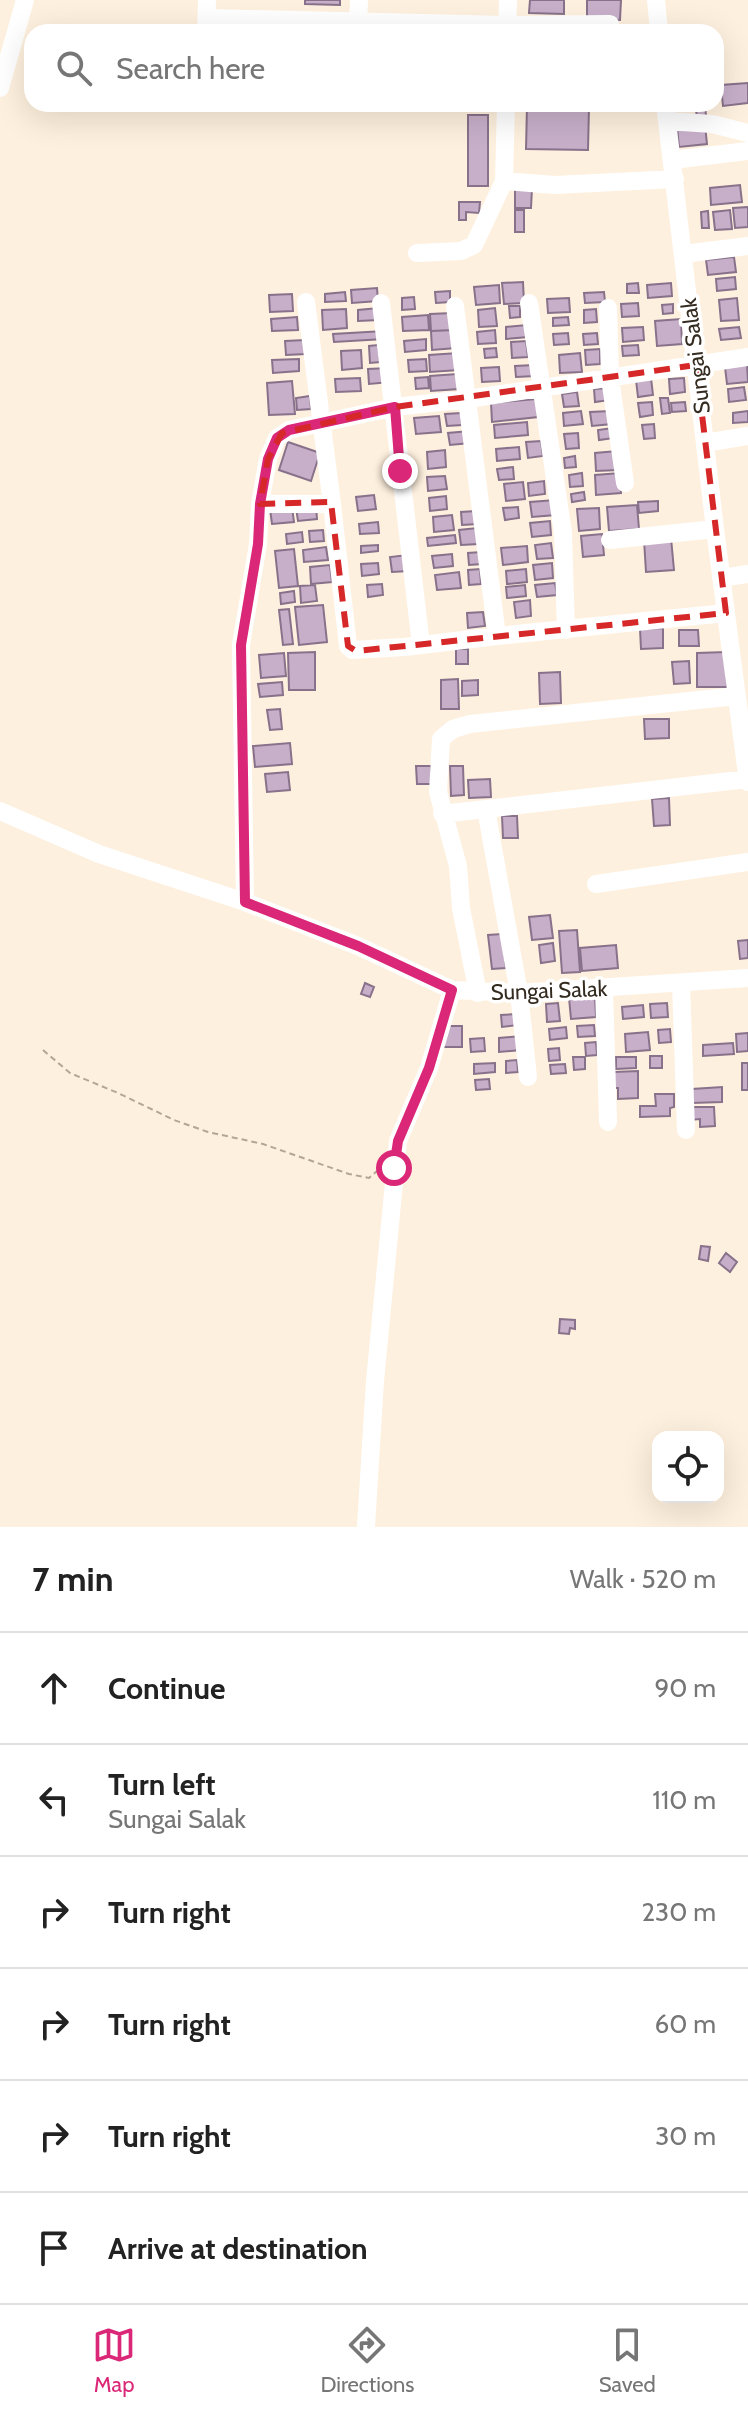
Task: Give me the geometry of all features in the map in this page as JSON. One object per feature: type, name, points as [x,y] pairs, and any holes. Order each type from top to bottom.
[{"type":"street","points":[[0,88],[25,0]]},
{"type":"street","points":[[358,22],[359,0]]},
{"type":"street","points":[[507,24],[508,0]]},
{"type":"street","points":[[656,0],[658,24]]},
{"type":"street","points":[[206,17],[408,24]]},
{"type":"street","points":[[417,253],[461,251],[474,245],[504,181],[506,112]]},
{"type":"street","points":[[666,112],[748,133]]},
{"type":"street","name":"Sungai Salak","points":[[666,112],[748,781]]},
{"type":"street","points":[[504,181],[555,185],[673,169],[748,151]]},
{"type":"street","points":[[683,254],[748,246]]},
{"type":"street","points":[[306,302],[348,646],[356,651],[566,630],[727,622],[748,629]]},
{"type":"street","points":[[381,303],[421,645]]},
{"type":"street","points":[[529,303],[563,533],[566,630]]},
{"type":"street","points":[[455,306],[497,636]]},
{"type":"street","points":[[608,308],[610,378],[625,483]]},
{"type":"street","points":[[245,902],[241,645],[258,544],[260,504],[268,459],[277,438],[289,430],[395,407],[540,389],[748,357]]},
{"type":"street","points":[[705,443],[748,436]]},
{"type":"street","points":[[260,504],[332,504]]},
{"type":"street","points":[[610,540],[715,529]]},
{"type":"street","points":[[721,578],[748,574]]},
{"type":"street","points":[[478,993],[461,908],[458,866],[438,792],[439,745],[444,736],[453,729],[470,724],[737,696]]},
{"type":"street","points":[[442,814],[748,781]]},
{"type":"street","points":[[486,809],[519,993],[528,1077]]},
{"type":"street","name":"Sungai Salak","points":[[0,811],[99,854],[245,902],[358,946],[452,990],[519,993],[748,978]]},
{"type":"street","points":[[596,884],[748,862]]},
{"type":"street","points":[[681,983],[686,1130]]},
{"type":"street","points":[[604,988],[608,1122]]},
{"type":"street","points":[[366,1527],[375,1381],[398,1141],[429,1068],[452,990]]},
{"type":"path","points":[[43,1050],[70,1073],[174,1120],[208,1132],[263,1144],[349,1174],[369,1178],[379,1170]]},
{"type":"highlighted area","points":[[696,365],[726,613],[356,651],[348,646],[331,502],[260,504],[268,459],[282,433],[395,407]]},
{"type":"building","points":[[305,0],[340,0],[340,5],[305,4]]},
{"type":"building","points":[[530,0],[564,0],[564,14],[529,13]]},
{"type":"building","points":[[587,0],[621,0],[620,20],[587,19]]},
{"type":"building","points":[[748,83],[748,103],[724,106],[724,85]]},
{"type":"building","points":[[527,112],[589,112],[588,150],[526,149]]},
{"type":"building","points":[[696,112],[706,112],[706,116],[697,117]]},
{"type":"building","points":[[468,115],[488,115],[488,186],[468,186]]},
{"type":"building","points":[[705,125],[707,144],[679,147],[677,127]]},
{"type":"building","points":[[740,185],[742,202],[711,205],[710,188]]},
{"type":"building","points":[[515,188],[532,188],[531,208],[515,208]]},
{"type":"building","points":[[459,202],[480,202],[479,213],[466,212],[466,220],[459,220]]},
{"type":"building","points":[[748,207],[748,227],[735,228],[733,208]]},
{"type":"building","points":[[515,210],[524,210],[524,232],[515,232]]},
{"type":"building","points":[[730,210],[732,229],[715,230],[713,212]]},
{"type":"building","points":[[708,211],[709,228],[702,228],[701,212]]},
{"type":"building","points":[[734,257],[736,272],[708,275],[706,260]]},
{"type":"building","points":[[735,277],[736,289],[717,291],[716,279]]},
{"type":"building","points":[[523,282],[524,303],[504,304],[502,283]]},
{"type":"building","points":[[638,283],[639,293],[627,293],[627,284]]},
{"type":"building","points":[[671,283],[672,296],[648,298],[647,285]]},
{"type":"building","points":[[499,285],[500,303],[476,305],[474,287]]},
{"type":"building","points":[[377,288],[378,301],[352,303],[351,290]]},
{"type":"building","points":[[450,291],[450,302],[436,303],[435,292]]},
{"type":"building","points":[[345,292],[346,301],[325,302],[325,294]]},
{"type":"building","points":[[604,292],[605,302],[585,303],[584,293]]},
{"type":"building","points":[[292,294],[293,311],[270,312],[269,295]]},
{"type":"building","points":[[414,297],[415,309],[402,310],[402,298]]},
{"type":"building","points":[[569,298],[570,312],[548,313],[547,299]]},
{"type":"building","points":[[737,298],[739,320],[721,321],[719,300]]},
{"type":"building","points":[[638,303],[639,316],[622,317],[621,304]]},
{"type":"building","points":[[673,304],[673,313],[663,314],[662,305]]},
{"type":"building","points":[[509,306],[520,306],[520,317],[510,318]]},
{"type":"building","points":[[378,308],[379,320],[358,321],[358,310]]},
{"type":"building","points":[[495,308],[497,326],[479,327],[478,310]]},
{"type":"building","points":[[346,309],[347,328],[323,330],[322,310]]},
{"type":"building","points":[[596,309],[597,322],[584,323],[584,310]]},
{"type":"building","points":[[452,313],[453,330],[431,331],[430,314]]},
{"type":"building","points":[[428,315],[429,330],[403,331],[402,317]]},
{"type":"building","points":[[297,317],[298,330],[272,331],[271,319]]},
{"type":"building","points":[[568,317],[569,325],[553,326],[553,318]]},
{"type":"building","points":[[681,319],[682,344],[657,346],[655,321]]},
{"type":"building","points":[[527,325],[528,337],[506,339],[506,327]]},
{"type":"building","points":[[643,327],[644,340],[623,342],[622,328]]},
{"type":"building","points":[[739,327],[741,338],[721,340],[719,329]]},
{"type":"building","points":[[455,330],[456,348],[432,350],[431,331]]},
{"type":"building","points":[[495,330],[496,343],[478,344],[477,332]]},
{"type":"building","points":[[384,331],[384,339],[334,342],[333,334]]},
{"type":"building","points":[[568,333],[569,344],[554,345],[553,334]]},
{"type":"building","points":[[597,333],[598,344],[584,345],[583,334]]},
{"type":"building","points":[[426,339],[426,350],[405,352],[404,341]]},
{"type":"building","points":[[305,340],[306,354],[286,355],[285,341]]},
{"type":"building","points":[[526,341],[528,357],[512,358],[511,342]]},
{"type":"building","points":[[378,345],[380,362],[370,363],[369,346]]},
{"type":"building","points":[[638,345],[639,355],[623,356],[622,346]]},
{"type":"building","points":[[496,348],[497,357],[485,358],[484,349]]},
{"type":"building","points":[[600,349],[600,364],[586,365],[585,350]]},
{"type":"building","points":[[361,350],[362,368],[342,370],[341,351]]},
{"type":"building","points":[[458,353],[459,370],[430,372],[429,355]]},
{"type":"building","points":[[580,353],[582,372],[560,373],[559,355]]},
{"type":"building","points":[[299,359],[299,371],[273,373],[272,360]]},
{"type":"building","points":[[426,359],[427,371],[409,372],[408,360]]},
{"type":"building","points":[[747,364],[748,382],[727,384],[725,367]]},
{"type":"building","points":[[534,365],[535,376],[516,377],[515,366]]},
{"type":"building","points":[[499,367],[500,381],[482,382],[481,368]]},
{"type":"building","points":[[389,368],[390,382],[369,384],[368,369]]},
{"type":"building","points":[[457,374],[459,389],[431,391],[430,376]]},
{"type":"building","points":[[428,377],[429,388],[416,389],[415,378]]},
{"type":"building","points":[[360,378],[361,391],[336,392],[335,379]]},
{"type":"building","points":[[651,378],[653,395],[638,397],[636,380]]},
{"type":"building","points":[[684,378],[685,392],[670,394],[669,379]]},
{"type":"building","points":[[292,381],[295,414],[269,415],[267,383]]},
{"type":"building","points":[[744,387],[746,400],[729,402],[728,389]]},
{"type":"building","points":[[609,388],[610,400],[595,402],[594,389]]},
{"type":"building","points":[[577,392],[579,406],[564,407],[562,394]]},
{"type":"building","points":[[310,396],[311,409],[297,410],[296,398]]},
{"type":"building","points":[[660,398],[668,398],[670,413],[662,414]]},
{"type":"building","points":[[536,399],[538,417],[492,422],[491,403]]},
{"type":"building","points":[[652,402],[653,415],[640,417],[638,403]]},
{"type":"building","points":[[685,402],[686,411],[672,412],[671,403]]},
{"type":"building","points":[[581,411],[583,424],[564,426],[563,413]]},
{"type":"building","points":[[610,411],[612,424],[592,426],[590,412]]},
{"type":"building","points":[[748,411],[748,422],[733,423],[733,413]]},
{"type":"building","points":[[461,413],[462,425],[447,426],[445,414]]},
{"type":"building","points":[[439,416],[441,432],[416,434],[414,418]]},
{"type":"building","points":[[527,422],[528,435],[495,438],[494,425]]},
{"type":"building","points":[[654,424],[655,438],[644,439],[642,425]]},
{"type":"building","points":[[613,428],[614,438],[599,440],[598,430]]},
{"type":"building","points":[[469,431],[470,443],[450,445],[448,433]]},
{"type":"building","points":[[578,433],[579,448],[566,449],[564,434]]},
{"type":"building","points":[[541,441],[543,456],[528,458],[526,442]]},
{"type":"building","points":[[288,442],[320,453],[311,481],[279,470]]},
{"type":"building","points":[[519,447],[520,459],[497,461],[496,449]]},
{"type":"building","points":[[445,450],[446,467],[428,469],[427,452]]},
{"type":"building","points":[[617,451],[619,470],[596,471],[595,453]]},
{"type":"building","points":[[575,456],[576,467],[565,468],[564,458]]},
{"type":"building","points":[[513,467],[514,479],[499,480],[497,469]]},
{"type":"building","points":[[582,473],[583,486],[570,487],[569,475]]},
{"type":"building","points":[[620,473],[621,493],[596,495],[595,475]]},
{"type":"building","points":[[445,476],[447,489],[428,491],[427,477]]},
{"type":"building","points":[[544,481],[545,494],[529,496],[528,483]]},
{"type":"building","points":[[523,482],[525,499],[506,501],[504,484]]},
{"type":"building","points":[[584,492],[585,500],[572,502],[571,494]]},
{"type":"building","points":[[374,495],[376,509],[358,511],[356,497]]},
{"type":"building","points":[[446,496],[447,509],[430,511],[429,498]]},
{"type":"building","points":[[555,500],[556,515],[532,517],[530,502]]},
{"type":"building","points":[[658,501],[658,511],[639,513],[638,502]]},
{"type":"building","points":[[637,505],[639,529],[609,531],[607,507]]},
{"type":"building","points":[[316,506],[317,519],[298,521],[296,508]]},
{"type":"building","points":[[292,507],[294,522],[272,524],[270,509]]},
{"type":"building","points":[[518,507],[519,518],[505,520],[503,508]]},
{"type":"building","points":[[599,508],[600,529],[579,531],[577,509]]},
{"type":"building","points":[[476,511],[478,524],[462,525],[461,512]]},
{"type":"building","points":[[452,515],[454,530],[434,532],[433,517]]},
{"type":"building","points":[[550,521],[551,535],[532,537],[530,523]]},
{"type":"building","points":[[378,522],[379,533],[360,534],[359,524]]},
{"type":"building","points":[[477,528],[479,544],[461,545],[459,530]]},
{"type":"building","points":[[323,530],[324,541],[310,542],[309,531]]},
{"type":"building","points":[[302,532],[303,542],[287,544],[286,534]]},
{"type":"building","points":[[602,534],[604,555],[583,557],[581,536]]},
{"type":"building","points":[[455,535],[456,543],[428,546],[427,538]]},
{"type":"building","points":[[671,538],[674,570],[646,572],[644,540]]},
{"type":"building","points":[[551,543],[553,558],[537,559],[535,545]]},
{"type":"building","points":[[378,545],[378,551],[361,553],[361,546]]},
{"type":"building","points":[[527,546],[528,562],[503,565],[501,548]]},
{"type":"building","points":[[326,547],[328,560],[304,562],[303,550]]},
{"type":"building","points":[[294,549],[298,586],[279,588],[275,551]]},
{"type":"building","points":[[481,552],[482,564],[469,565],[468,553]]},
{"type":"building","points":[[452,554],[453,566],[434,568],[432,556]]},
{"type":"building","points":[[407,555],[409,571],[392,572],[390,557]]},
{"type":"building","points":[[378,563],[379,574],[362,576],[361,564]]},
{"type":"building","points":[[552,563],[553,578],[535,580],[533,565]]},
{"type":"building","points":[[330,565],[332,582],[311,584],[310,567]]},
{"type":"building","points":[[480,569],[481,584],[469,585],[468,570]]},
{"type":"building","points":[[526,569],[527,582],[507,584],[506,571]]},
{"type":"building","points":[[459,572],[461,588],[437,590],[435,575]]},
{"type":"building","points":[[555,583],[557,595],[537,597],[535,585]]},
{"type":"building","points":[[382,584],[383,595],[368,597],[367,585]]},
{"type":"building","points":[[315,585],[317,601],[301,603],[300,586]]},
{"type":"building","points":[[525,585],[526,596],[507,598],[506,587]]},
{"type":"building","points":[[294,591],[295,602],[281,604],[280,593]]},
{"type":"building","points":[[530,600],[531,616],[516,618],[514,602]]},
{"type":"building","points":[[323,605],[327,642],[299,645],[295,607]]},
{"type":"building","points":[[289,609],[293,644],[283,645],[279,610]]},
{"type":"building","points":[[483,612],[485,626],[468,628],[467,613]]},
{"type":"building","points":[[663,628],[663,648],[641,649],[640,629]]},
{"type":"building","points":[[679,630],[698,630],[699,646],[679,646]]},
{"type":"building","points":[[456,649],[468,649],[468,664],[456,664]]},
{"type":"building","points":[[315,652],[315,690],[289,690],[288,653]]},
{"type":"building","points":[[726,652],[727,687],[697,687],[697,653]]},
{"type":"building","points":[[284,653],[286,676],[261,678],[259,655]]},
{"type":"building","points":[[689,661],[690,683],[674,684],[672,662]]},
{"type":"building","points":[[560,672],[561,703],[540,704],[539,673]]},
{"type":"building","points":[[458,679],[459,709],[441,709],[441,680]]},
{"type":"building","points":[[478,680],[478,695],[462,696],[462,681]]},
{"type":"building","points":[[282,682],[283,695],[260,697],[258,684]]},
{"type":"building","points":[[280,709],[282,729],[270,730],[267,710]]},
{"type":"building","points":[[644,719],[669,719],[669,738],[645,739]]},
{"type":"building","points":[[290,743],[292,764],[255,767],[253,746]]},
{"type":"building","points":[[416,766],[431,766],[432,784],[417,784]]},
{"type":"building","points":[[450,766],[463,766],[464,795],[451,796]]},
{"type":"building","points":[[288,772],[290,790],[267,792],[265,774]]},
{"type":"building","points":[[490,779],[491,797],[469,798],[468,780]]},
{"type":"building","points":[[669,798],[670,825],[654,826],[652,799]]},
{"type":"building","points":[[502,816],[517,816],[518,838],[503,838]]},
{"type":"building","points":[[550,915],[553,938],[532,940],[529,917]]},
{"type":"building","points":[[577,930],[580,972],[562,973],[559,931]]},
{"type":"building","points":[[502,934],[506,968],[492,969],[488,935]]},
{"type":"building","points":[[748,940],[748,958],[740,959],[738,941]]},
{"type":"building","points":[[553,943],[555,961],[541,963],[539,945]]},
{"type":"building","points":[[616,945],[618,968],[582,971],[580,948]]},
{"type":"building","points":[[365,983],[374,987],[370,997],[361,994]]},
{"type":"building","points":[[595,996],[596,1017],[571,1019],[569,998]]},
{"type":"building","points":[[558,1003],[560,1021],[547,1022],[546,1004]]},
{"type":"building","points":[[667,1003],[668,1017],[651,1018],[650,1004]]},
{"type":"building","points":[[643,1005],[644,1017],[623,1019],[622,1007]]},
{"type":"building","points":[[517,1014],[518,1025],[502,1027],[501,1015]]},
{"type":"building","points":[[594,1025],[595,1036],[578,1037],[577,1026]]},
{"type":"building","points":[[442,1026],[462,1026],[462,1047],[442,1047]]},
{"type":"building","points":[[566,1027],[567,1038],[550,1040],[549,1029]]},
{"type":"building","points":[[670,1029],[671,1042],[659,1043],[658,1030]]},
{"type":"building","points":[[648,1032],[650,1050],[626,1052],[625,1034]]},
{"type":"building","points":[[748,1033],[748,1051],[737,1052],[736,1034]]},
{"type":"building","points":[[520,1036],[521,1050],[499,1052],[499,1038]]},
{"type":"building","points":[[484,1038],[485,1051],[471,1052],[470,1039]]},
{"type":"building","points":[[596,1042],[597,1055],[586,1056],[585,1043]]},
{"type":"building","points":[[733,1043],[734,1054],[703,1056],[703,1045]]},
{"type":"building","points":[[559,1048],[560,1060],[549,1061],[548,1049]]},
{"type":"building","points":[[650,1056],[662,1056],[662,1068],[650,1068]]},
{"type":"building","points":[[573,1057],[585,1057],[585,1069],[574,1070]]},
{"type":"building","points":[[616,1057],[636,1057],[636,1068],[616,1069]]},
{"type":"building","points":[[517,1060],[518,1072],[506,1073],[506,1061]]},
{"type":"building","points":[[495,1063],[495,1072],[474,1074],[474,1064]]},
{"type":"building","points":[[742,1063],[748,1063],[748,1090],[742,1090]]},
{"type":"building","points":[[565,1064],[566,1073],[551,1074],[550,1065]]},
{"type":"building","points":[[638,1071],[638,1098],[618,1099],[614,1072]]},
{"type":"building","points":[[489,1079],[490,1089],[476,1090],[475,1080]]},
{"type":"building","points":[[722,1087],[722,1102],[692,1103],[692,1089]]},
{"type":"building","points":[[655,1094],[674,1094],[670,1116],[640,1117],[640,1106],[656,1106]]},
{"type":"building","points":[[690,1107],[714,1107],[715,1126],[700,1127],[700,1119],[690,1120]]},
{"type":"building","points":[[701,1246],[710,1247],[708,1261],[699,1259]]},
{"type":"building","points":[[726,1253],[737,1262],[730,1272],[719,1263]]},
{"type":"building","points":[[560,1319],[575,1320],[575,1329],[570,1328],[569,1334],[559,1333]]},
{"type":"route","points":[[394,1168],[398,1141],[429,1068],[452,990],[358,946],[245,902],[241,645],[258,544],[260,504],[268,459],[277,438],[289,430],[395,407],[400,471]]}]
